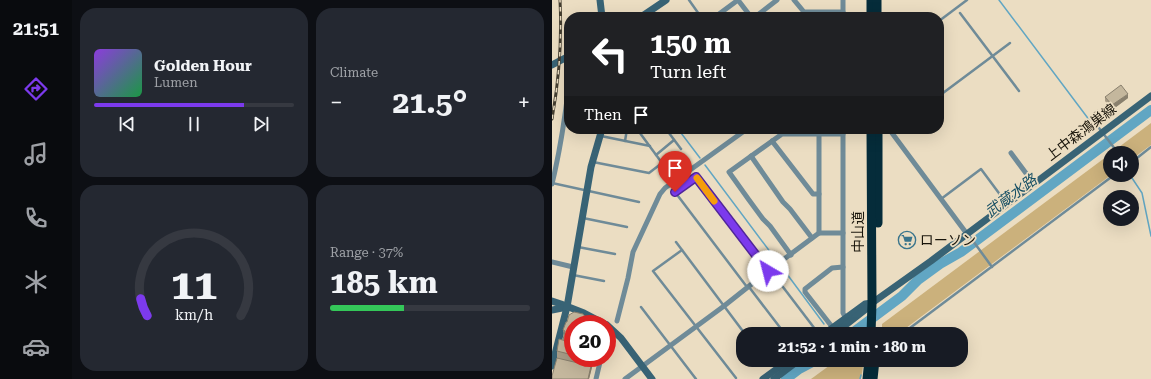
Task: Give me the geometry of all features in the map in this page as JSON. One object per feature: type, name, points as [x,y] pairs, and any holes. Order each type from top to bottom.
[{"type":"highway","points":[[871,0],[871,12]]},
{"type":"highway","points":[[877,0],[878,12]]},
{"type":"highway","name":"中山道","points":[[871,134],[875,304]]},
{"type":"highway","name":"中山道","points":[[874,327],[878,134]]},
{"type":"highway","points":[[866,379],[867,367]]},
{"type":"highway","points":[[873,379],[874,367]]},
{"type":"street","points":[[648,12],[666,0]]},
{"type":"street","points":[[722,12],[738,0],[747,12]]},
{"type":"street","points":[[761,12],[777,0]]},
{"type":"street","points":[[794,0],[804,12]]},
{"type":"street","points":[[843,0],[843,12]]},
{"type":"street","points":[[602,1],[602,12]]},
{"type":"street","points":[[552,65],[564,59]]},
{"type":"street","name":"上中森鴻巣線","points":[[839,327],[875,304],[969,235],[1007,204],[1151,96]]},
{"type":"street","points":[[552,184],[564,127]]},
{"type":"street","points":[[552,366],[567,307],[592,162],[600,134]]},
{"type":"street","points":[[617,321],[633,252],[660,194],[665,188],[740,134]]},
{"type":"street","points":[[791,254],[763,219],[729,172],[782,134],[820,134],[819,233]]},
{"type":"street","points":[[843,134],[843,313],[847,321]]},
{"type":"street","points":[[893,134],[969,235]]},
{"type":"street","points":[[772,141],[813,194],[819,194]]},
{"type":"street","points":[[1011,153],[1034,184]]},
{"type":"street","points":[[751,156],[783,202],[812,238]]},
{"type":"street","points":[[625,379],[671,346],[819,233],[843,233]]},
{"type":"street","points":[[552,262],[573,271]]},
{"type":"street","points":[[830,327],[804,289],[832,268],[843,267]]},
{"type":"street","points":[[552,302],[561,304],[588,315]]},
{"type":"street","points":[[552,310],[567,307]]},
{"type":"street","points":[[616,334],[621,338],[652,379]]},
{"type":"street","points":[[596,379],[599,367]]},
{"type":"street","points":[[763,379],[779,367]]},
{"type":"street","points":[[774,379],[790,367]]},
{"type":"lane","points":[[689,0],[697,12]]},
{"type":"lane","points":[[944,17],[968,0]]},
{"type":"lane","points":[[960,13],[1019,91]]},
{"type":"lane","points":[[944,92],[1010,43]]},
{"type":"lane","points":[[1102,132],[1113,146]]},
{"type":"lane","points":[[606,134],[625,141],[650,146]]},
{"type":"lane","points":[[625,141],[626,134]]},
{"type":"lane","points":[[592,162],[649,173],[662,163],[640,134]]},
{"type":"lane","points":[[670,134],[681,150]]},
{"type":"lane","points":[[656,154],[674,140]]},
{"type":"lane","points":[[1139,156],[1151,147]]},
{"type":"lane","points":[[941,199],[981,169],[1007,204]]},
{"type":"lane","points":[[779,327],[675,192],[696,177],[813,327]]},
{"type":"lane","points":[[911,327],[1105,182]]},
{"type":"lane","points":[[552,184],[639,202]]},
{"type":"lane","points":[[582,218],[627,227]]},
{"type":"lane","points":[[969,235],[992,267]]},
{"type":"lane","points":[[676,242],[740,327]]},
{"type":"lane","points":[[577,247],[615,254]]},
{"type":"lane","points":[[682,250],[653,271],[736,378]]},
{"type":"lane","points":[[573,271],[604,281]]},
{"type":"lane","points":[[641,307],[696,379]]},
{"type":"shaded area","points":[[1151,123],[1151,145],[1139,154],[1139,146],[1120,146]]},
{"type":"shaded area","points":[[1103,159],[1103,181],[907,327],[882,327],[882,324]]},
{"type":"shaded area","points":[[827,367],[863,367],[861,379],[811,379]]},
{"type":"building","points":[[1121,85],[1128,94],[1112,105],[1105,97]]},
{"type":"building","points":[[1098,110],[1101,115],[1096,119],[1092,114]]},
{"type":"building","points":[[574,312],[584,315],[569,315]]},
{"type":"building","points":[[559,339],[564,340],[564,353],[557,351]]},
{"type":"building","points":[[557,358],[564,360],[564,367],[591,367],[588,379],[552,379]]},
{"type":"waterway","points":[[999,0],[1093,125]]},
{"type":"waterway","name":"武蔵水路","points":[[860,327],[902,296],[918,280],[940,264],[961,252],[1151,110]]},
{"type":"waterway","points":[[682,134],[700,158]]},
{"type":"waterway","points":[[705,165],[777,261]]},
{"type":"waterway","points":[[1135,182],[1142,193],[1151,236]]},
{"type":"waterway","points":[[781,266],[824,324]]},
{"type":"waterway","name":"武蔵水路","points":[[786,379],[803,367]]},
{"type":"waterway","points":[[860,379],[861,375]]},
{"type":"railway","points":[[552,119],[559,60],[561,30],[560,0]]},
{"type":"slow traffic","points":[[697,178],[714,201]]},
{"type":"place","name":"ローソン","points":[[907,240]]},
{"type":"route","points":[[675,192],[696,177],[768,271]]}]
